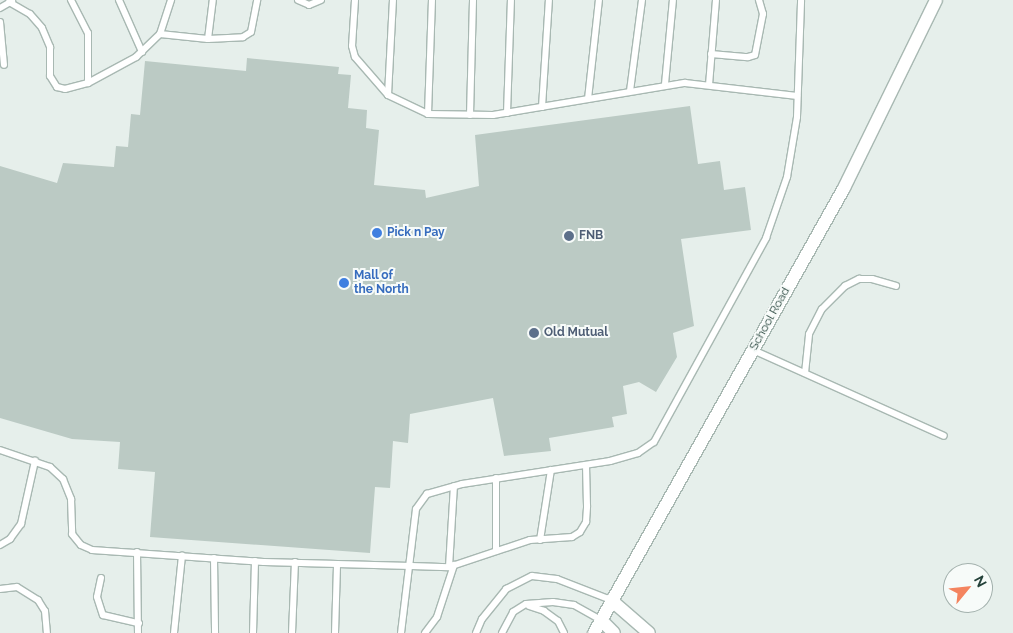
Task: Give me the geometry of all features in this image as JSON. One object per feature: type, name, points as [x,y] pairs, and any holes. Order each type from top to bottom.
[{"type":"street","name":"School Road","points":[[594,633],[844,188],[936,0]]},
{"type":"street","points":[[611,600],[649,633]]},
{"type":"street","points":[[601,620],[614,633]]},
{"type":"lane","points":[[72,0],[88,33],[88,83]]},
{"type":"lane","points":[[119,0],[142,52]]},
{"type":"lane","points":[[0,8],[11,1],[30,14],[48,37],[50,76],[53,83],[65,89],[88,83],[119,68],[142,52],[160,34],[171,0]]},
{"type":"lane","points":[[208,39],[213,0]]},
{"type":"lane","points":[[160,34],[208,39],[234,39],[251,32],[257,0]]},
{"type":"lane","points":[[298,0],[309,5],[321,0]]},
{"type":"lane","points":[[355,0],[352,46],[355,58],[388,95],[428,114],[470,116],[507,113],[665,84],[709,84],[797,96]]},
{"type":"lane","points":[[388,95],[393,0]]},
{"type":"lane","points":[[428,114],[432,0]]},
{"type":"lane","points":[[470,116],[473,0]]},
{"type":"lane","points":[[507,113],[511,0]]},
{"type":"lane","points":[[542,107],[549,0]]},
{"type":"lane","points":[[588,99],[599,0]]},
{"type":"lane","points":[[630,91],[642,0]]},
{"type":"lane","points":[[665,84],[673,0]]},
{"type":"lane","points":[[709,84],[716,0]]},
{"type":"lane","points":[[712,54],[748,57],[755,55],[763,14],[759,0]]},
{"type":"lane","points":[[401,633],[411,566],[416,509],[427,494],[454,486],[496,478],[586,465],[638,453],[654,442],[766,238],[787,177],[797,96],[801,0]]},
{"type":"lane","points":[[0,22],[4,65]]},
{"type":"lane","points":[[805,373],[809,334],[822,309],[844,286],[859,279],[872,279],[896,286]]},
{"type":"lane","points":[[753,350],[944,436]]},
{"type":"lane","points":[[0,450],[50,467],[63,478],[71,499],[72,534],[81,545],[92,550],[255,561],[411,566],[451,566],[496,551],[540,540],[572,537],[580,532],[586,514],[586,465]]},
{"type":"lane","points":[[0,545],[10,539],[21,524],[35,461]]},
{"type":"lane","points":[[540,540],[551,470]]},
{"type":"lane","points":[[496,478],[496,551]]},
{"type":"lane","points":[[425,633],[437,617],[451,566],[454,486]]},
{"type":"lane","points":[[137,552],[140,623],[138,633]]},
{"type":"lane","points":[[174,633],[182,556]]},
{"type":"lane","points":[[214,558],[215,633]]},
{"type":"lane","points":[[253,633],[255,561]]},
{"type":"lane","points":[[292,633],[295,562]]},
{"type":"lane","points":[[335,633],[337,564]]},
{"type":"lane","points":[[476,633],[482,619],[506,589],[532,576],[557,579],[611,600]]},
{"type":"lane","points":[[101,578],[97,597],[103,615],[140,623]]},
{"type":"lane","points":[[0,588],[17,587],[38,600],[45,611],[47,633]]},
{"type":"lane","points":[[502,633],[513,612],[526,604],[553,602],[574,605],[601,620]]},
{"type":"lane","points":[[526,604],[544,611],[558,621],[564,633]]},
{"type":"building","name":"Mall of the North","points":[[247,58],[339,67],[338,74],[351,75],[348,108],[367,110],[366,128],[379,130],[374,185],[425,190],[426,198],[479,186],[475,135],[690,106],[698,164],[720,161],[724,190],[745,187],[751,230],[681,239],[694,326],[673,333],[677,357],[656,392],[639,382],[623,386],[627,414],[612,417],[614,427],[549,438],[551,451],[504,456],[493,398],[410,414],[408,443],[393,441],[390,488],[375,487],[370,553],[150,537],[155,472],[118,469],[120,442],[72,439],[0,418],[0,166],[57,183],[63,163],[114,167],[116,146],[128,147],[131,114],[140,115],[145,61],[246,71]]},
{"type":"place","name":"Pick n Pay","points":[[377,233]]},
{"type":"place","name":"FNB","points":[[569,236]]},
{"type":"place","name":"Mall of the North","points":[[344,283]]},
{"type":"place","name":"Old Mutual","points":[[534,333]]}]
